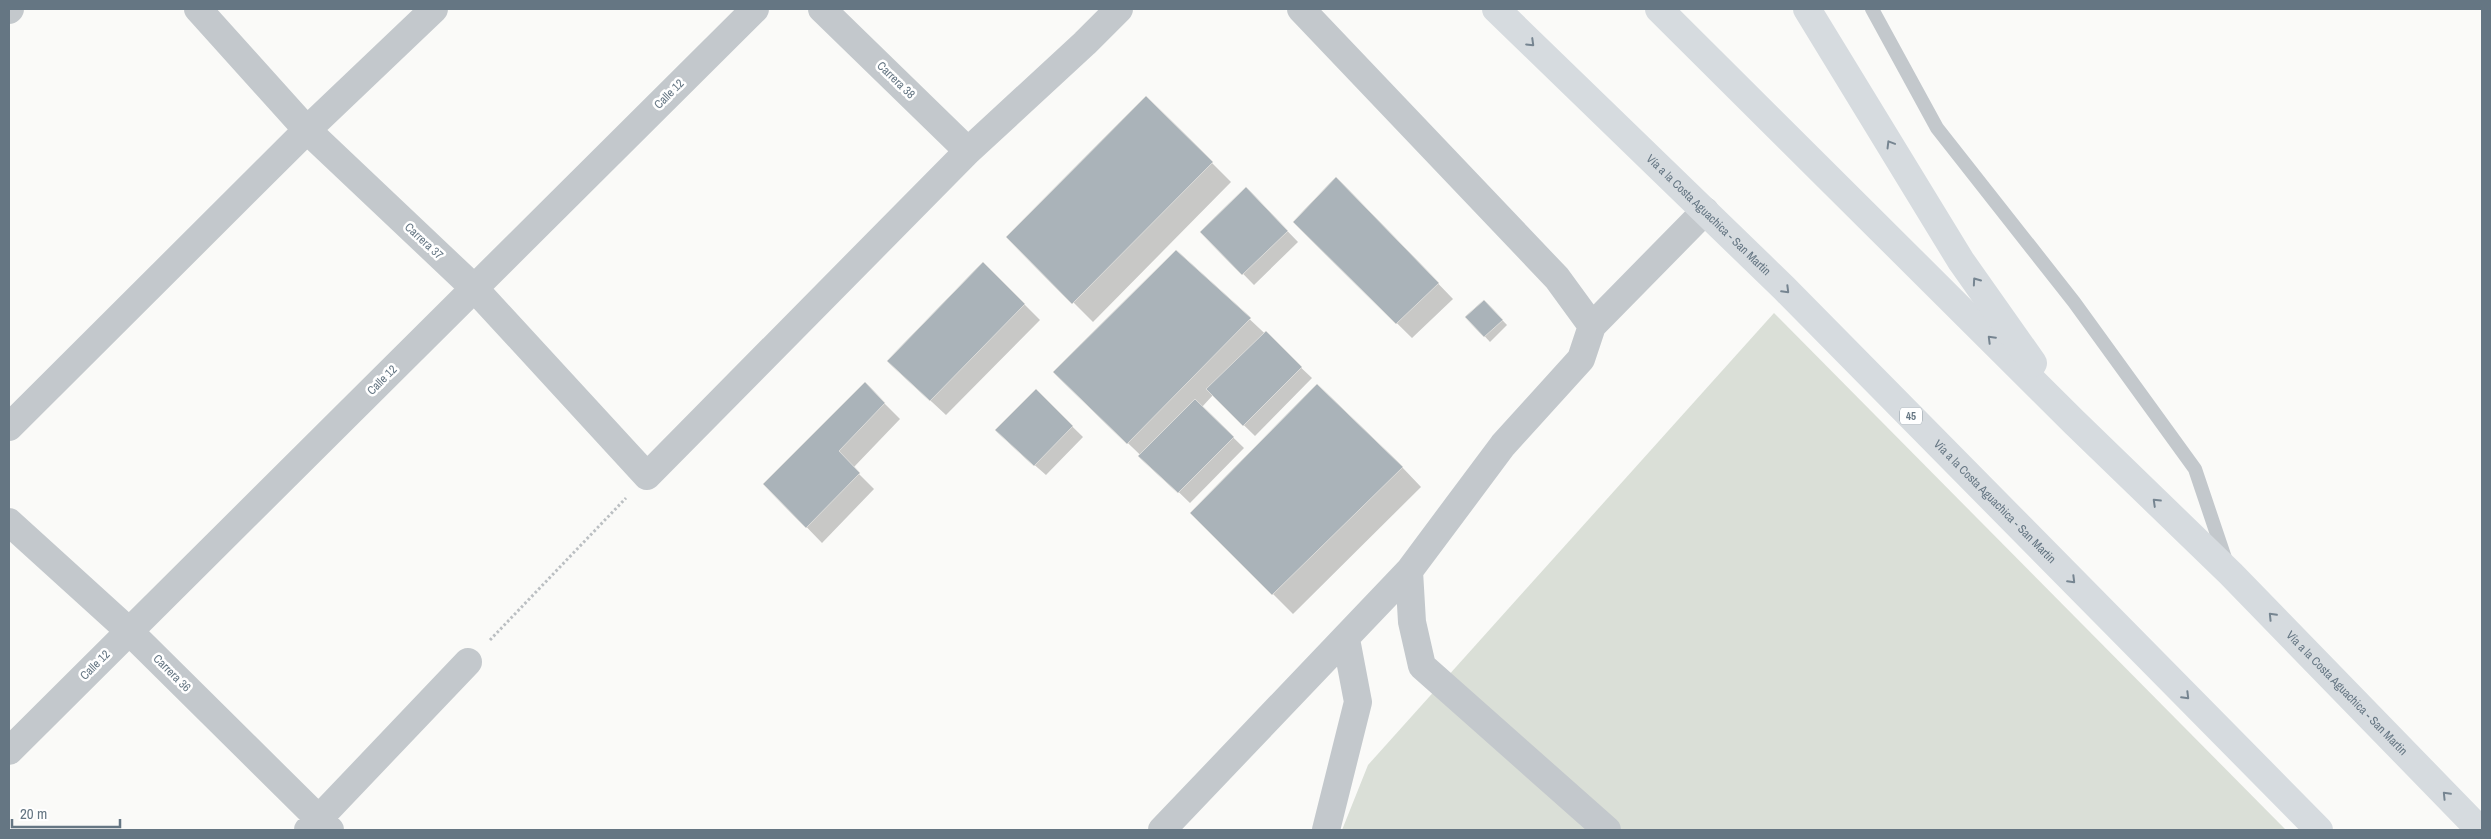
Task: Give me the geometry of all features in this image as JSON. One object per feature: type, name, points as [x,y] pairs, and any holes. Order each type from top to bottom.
[{"type":"highway","name":"Vía a la Costa Aguachica - San Martin","points":[[1496,9],[1784,288],[2319,830]]},
{"type":"highway","name":"Vía a la Costa Aguachica - San Martin","points":[[1659,9],[2074,422],[2231,574],[2480,830]]},
{"type":"highway","points":[[1807,9],[1961,261],[2074,422]]},
{"type":"street","name":"Carrera 37","points":[[198,9],[307,130],[474,288],[647,476]]},
{"type":"street","points":[[9,427],[307,130],[434,9]]},
{"type":"street","name":"Calle 12","points":[[9,751],[755,9]]},
{"type":"street","name":"Carrera 38","points":[[822,9],[968,151]]},
{"type":"street","points":[[647,476],[968,151],[1119,9]]},
{"type":"street","points":[[1301,9],[1557,278],[1592,326]]},
{"type":"street","points":[[1162,830],[1409,571],[1503,446],[1581,359],[1592,326],[1705,211]]},
{"type":"street","name":"Carrera 36","points":[[9,522],[129,631],[319,827]]},
{"type":"street","points":[[1409,571],[1412,622],[1422,666],[1607,830]]},
{"type":"street","points":[[1326,830],[1358,702],[1346,639]]},
{"type":"street","points":[[319,827],[468,662]]},
{"type":"lane","points":[[1872,9],[1938,128],[2074,302],[2195,469],[2231,574]]},
{"type":"path","points":[[468,662],[647,476]]},
{"type":"shaded area","points":[[1774,313],[2286,830],[1342,830],[1368,765]]},
{"type":"building","points":[[1146,96],[1213,162],[1072,304],[1006,237]]},
{"type":"building","points":[[1336,177],[1439,283],[1396,324],[1293,222]]},
{"type":"building","points":[[1246,187],[1288,231],[1242,275],[1200,232]]},
{"type":"building","points":[[1176,250],[1251,318],[1127,444],[1053,372]]},
{"type":"building","points":[[983,262],[1025,304],[930,401],[887,361]]},
{"type":"building","points":[[1484,300],[1503,320],[1484,337],[1465,317]]},
{"type":"building","points":[[1266,331],[1302,367],[1243,426],[1206,389]]},
{"type":"building","points":[[865,382],[885,403],[839,451],[860,473],[806,528],[763,484]]},
{"type":"building","points":[[1317,384],[1403,467],[1272,595],[1190,513]]},
{"type":"building","points":[[1036,389],[1073,426],[1034,466],[995,430]]},
{"type":"building","points":[[1195,399],[1234,437],[1178,493],[1138,456]]}]
